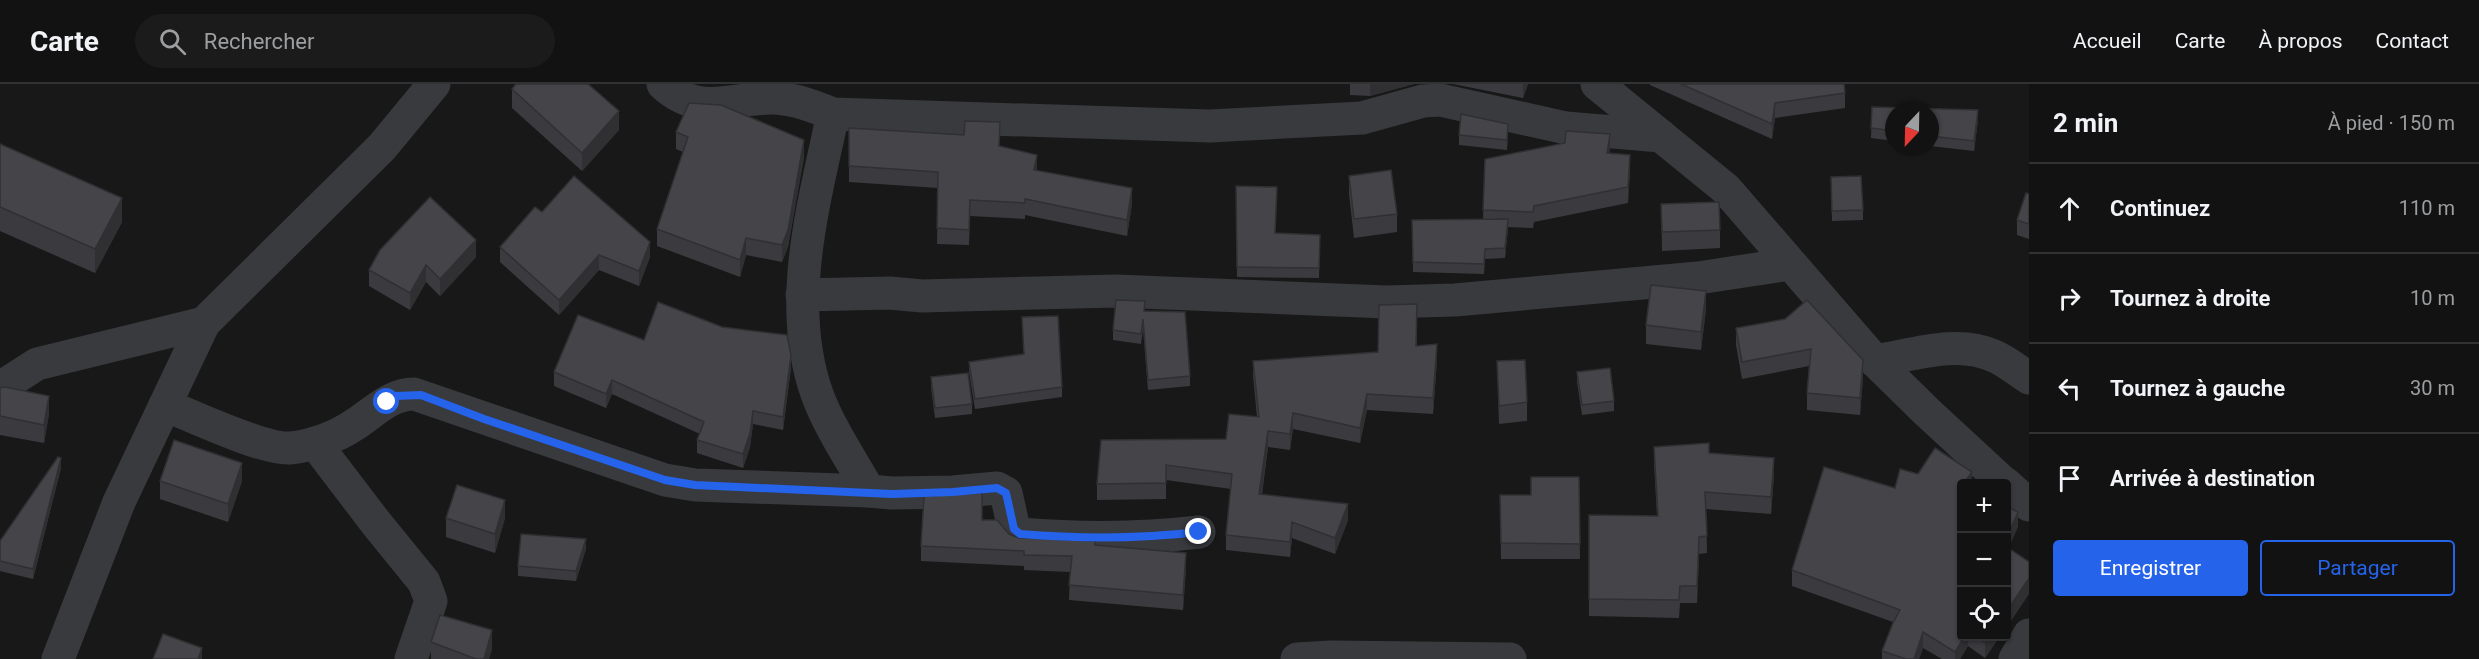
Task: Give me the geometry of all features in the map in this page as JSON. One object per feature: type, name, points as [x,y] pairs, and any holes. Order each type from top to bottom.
[{"type":"street","points":[[58,659],[119,502],[204,323],[382,147],[434,84]]},
{"type":"street","points":[[663,84],[682,97],[700,104],[775,98],[802,102],[833,114],[1210,126],[1362,118],[1424,101],[1440,100],[1566,129],[1661,136]]},
{"type":"street","points":[[1597,84],[1726,189],[1875,361],[2001,479]]},
{"type":"street","points":[[833,114],[810,225],[801,316],[817,394],[869,491]]},
{"type":"street","points":[[802,295],[922,296],[1116,291],[1386,302],[1455,300],[1698,278],[1790,264]]},
{"type":"street","points":[[0,388],[37,364],[204,323]]},
{"type":"street","points":[[1875,361],[1950,349],[1967,349],[1995,356],[2029,378]]},
{"type":"street","points":[[0,357],[37,364]]},
{"type":"street","points":[[165,405],[227,430],[280,447],[315,443],[352,426],[396,396],[414,394],[665,480],[695,485],[869,491],[892,494],[997,488],[1006,493],[1014,529],[1020,534],[1080,539],[1125,539],[1199,532]]},
{"type":"street","points":[[315,443],[424,582],[431,602],[411,659]]},
{"type":"street","points":[[2011,489],[2029,505]]},
{"type":"street","points":[[2015,659],[2029,634]]},
{"type":"street","points":[[1297,659],[1331,657],[1510,659]]},
{"type":"building","points":[[516,84],[588,84],[619,111],[582,153],[512,89]]},
{"type":"building","points":[[1681,84],[1844,84],[1845,93],[1775,103],[1772,124]]},
{"type":"building","points":[[689,103],[721,105],[804,140],[788,230],[782,245],[746,238],[740,260],[657,229],[688,137],[676,132]]},
{"type":"building","points":[[1872,107],[1885,107],[1885,130],[1871,128]]},
{"type":"building","points":[[1939,109],[1978,110],[1974,141],[1939,137]]},
{"type":"building","points":[[1461,114],[1508,124],[1507,140],[1459,135]]},
{"type":"building","points":[[965,121],[1000,122],[999,146],[1037,155],[1034,170],[1132,188],[1127,220],[1025,199],[1025,203],[970,200],[969,230],[937,228],[938,172],[849,166],[849,128],[964,135]]},
{"type":"building","points":[[1566,131],[1610,134],[1607,153],[1630,155],[1628,187],[1534,206],[1533,212],[1483,210],[1485,159],[1565,143]]},
{"type":"building","points":[[0,144],[122,198],[95,249],[0,207]]},
{"type":"building","points":[[1391,170],[1397,214],[1354,219],[1349,176]]},
{"type":"building","points":[[574,176],[650,242],[639,271],[599,255],[559,300],[500,247],[535,207],[542,212]]},
{"type":"building","points":[[1861,176],[1863,210],[1832,211],[1831,177]]},
{"type":"building","points":[[1236,186],[1277,187],[1275,233],[1320,235],[1319,268],[1237,267]]},
{"type":"building","points":[[2026,193],[2029,194],[2029,224],[2017,220]]},
{"type":"building","points":[[430,197],[476,240],[440,279],[426,265],[410,293],[369,270],[380,250]]},
{"type":"building","points":[[1719,202],[1720,230],[1662,232],[1661,204]]},
{"type":"building","points":[[1508,219],[1505,248],[1485,249],[1484,264],[1413,262],[1412,220]]},
{"type":"building","points":[[1651,285],[1706,291],[1701,332],[1646,325]]},
{"type":"building","points":[[1116,300],[1145,301],[1144,311],[1185,312],[1190,376],[1148,380],[1143,319],[1141,334],[1113,330]]},
{"type":"building","points":[[1807,300],[1863,360],[1860,398],[1807,393],[1811,349],[1742,362],[1736,328],[1785,319]]},
{"type":"building","points":[[658,302],[722,327],[787,335],[791,355],[783,417],[753,411],[750,433],[743,454],[697,440],[704,422],[612,380],[606,394],[554,372],[578,315],[644,340]]},
{"type":"building","points":[[1417,304],[1416,346],[1437,344],[1433,398],[1367,394],[1360,428],[1293,413],[1290,434],[1268,431],[1259,494],[1348,504],[1335,538],[1292,522],[1290,542],[1226,535],[1232,474],[1166,465],[1166,483],[1097,484],[1101,440],[1226,439],[1229,414],[1259,417],[1253,361],[1378,352],[1379,305]]},
{"type":"building","points":[[1058,316],[1062,387],[975,399],[969,362],[1024,354],[1022,317]]},
{"type":"building","points":[[1525,360],[1527,402],[1499,406],[1497,361]]},
{"type":"building","points":[[1610,368],[1614,401],[1582,405],[1577,372]]},
{"type":"building","points":[[968,373],[972,404],[935,408],[931,377]]},
{"type":"building","points":[[0,388],[49,396],[44,425],[0,416]]},
{"type":"building","points":[[174,440],[242,463],[228,504],[160,481]]},
{"type":"building","points":[[1709,443],[1709,453],[1774,458],[1771,497],[1705,492],[1707,536],[1699,537],[1697,586],[1680,586],[1679,600],[1589,599],[1589,515],[1658,516],[1654,447]]},
{"type":"building","points":[[1935,448],[1972,472],[1967,479],[1957,479],[1957,641],[1962,641],[1955,652],[1923,632],[1914,659],[1906,659],[1882,651],[1900,610],[1792,570],[1824,467],[1895,488],[1900,469],[1918,474]]},
{"type":"building","points":[[58,457],[61,458],[33,569],[0,561],[0,541]]},
{"type":"building","points":[[1531,477],[1579,477],[1580,544],[1501,543],[1500,495],[1531,495]]},
{"type":"building","points":[[457,485],[505,500],[495,534],[446,518]]},
{"type":"building","points":[[982,493],[982,520],[997,520],[1009,534],[1019,538],[1095,541],[1095,545],[1186,553],[1183,595],[1069,585],[1072,556],[1024,555],[1024,551],[921,546],[924,496]]},
{"type":"building","points":[[2011,509],[2018,512],[2011,528]]},
{"type":"building","points":[[521,534],[586,539],[576,571],[518,566]]},
{"type":"building","points":[[2011,550],[2029,562],[2029,578],[2011,605]]},
{"type":"building","points":[[440,615],[492,630],[484,659],[476,659],[431,642]]},
{"type":"building","points":[[163,634],[202,648],[198,659],[153,659]]},
{"type":"route","points":[[387,402],[396,396],[421,395],[638,472],[695,485],[869,491],[892,494],[997,488],[1006,493],[1014,529],[1020,534],[1080,539],[1125,539],[1199,532]]}]
